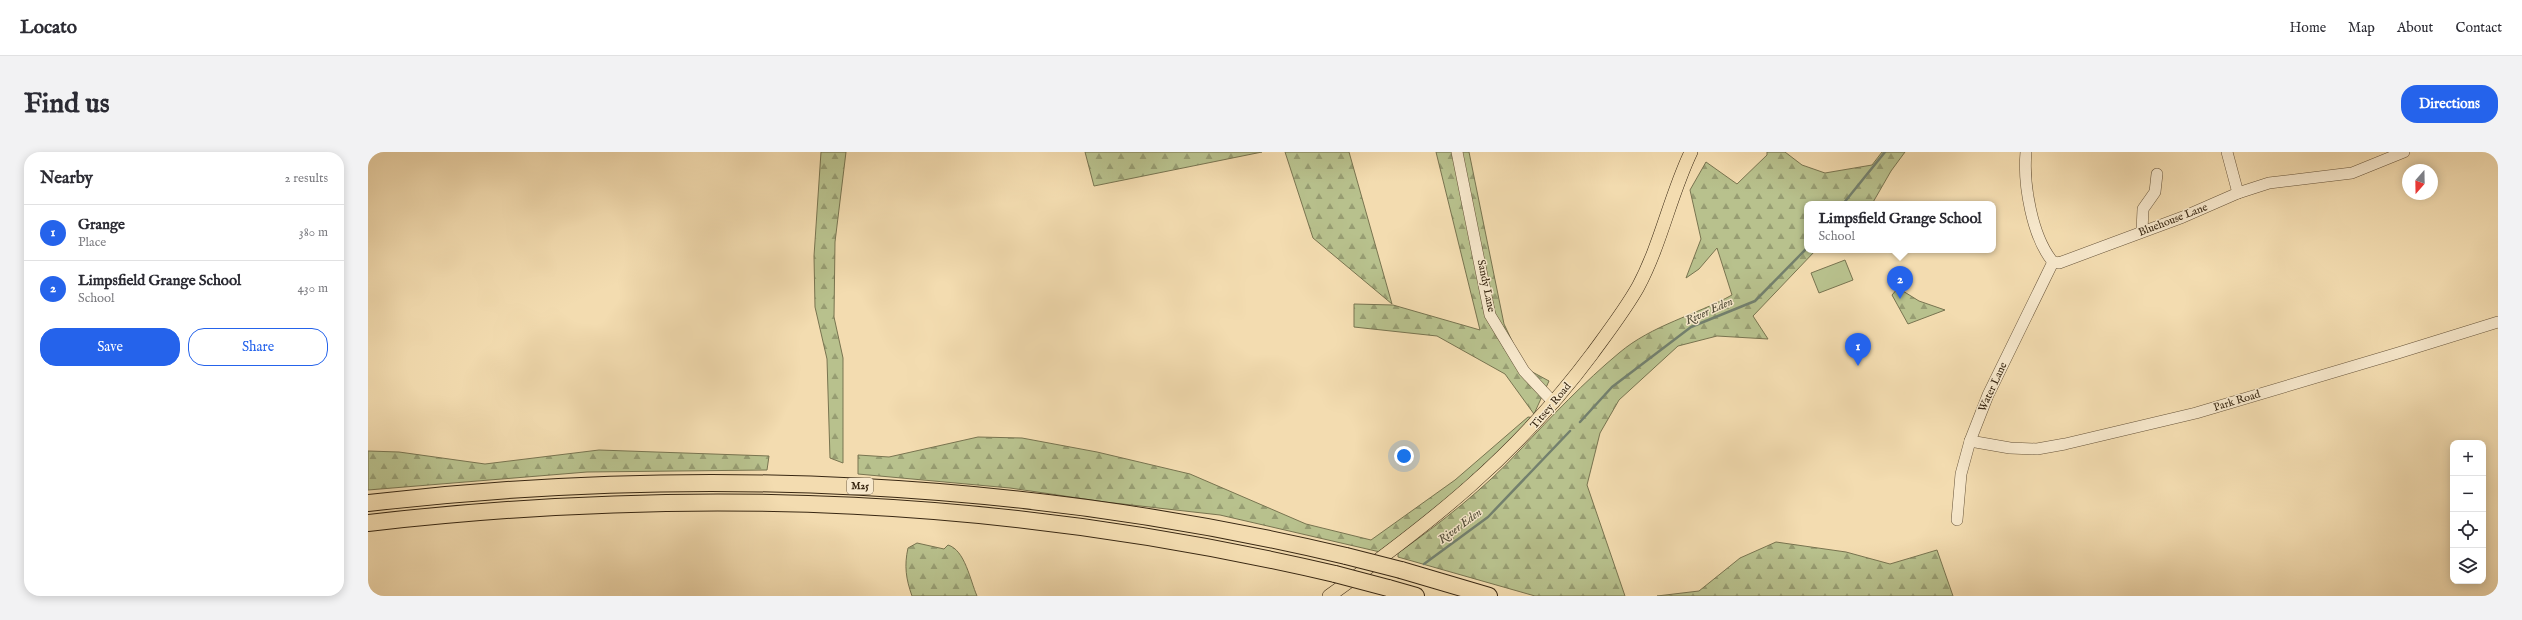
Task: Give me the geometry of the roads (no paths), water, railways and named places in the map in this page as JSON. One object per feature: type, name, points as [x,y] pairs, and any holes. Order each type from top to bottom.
[{"type":"highway","name":"M25","points":[[368,503],[503,490],[620,483],[767,482],[862,486],[986,496],[1107,511],[1222,530],[1346,556],[1401,570],[1489,596]]},
{"type":"highway","name":"M25","points":[[368,523],[502,510],[637,502],[742,501],[876,506],[1037,520],[1139,534],[1335,574],[1416,596]]},
{"type":"main road","name":"Titsey Road","points":[[1329,596],[1443,511],[1505,456],[1554,403],[1614,323],[1637,288],[1651,260],[1674,192],[1691,152]]},
{"type":"street","name":"Sandy Lane","points":[[1456,152],[1490,315],[1524,371],[1554,403]]},
{"type":"street","points":[[2026,152],[2025,186],[2039,237],[2046,254],[2053,262]]},
{"type":"street","points":[[2228,152],[2238,193]]},
{"type":"street","name":"Bluehouse Lane","points":[[2053,262],[2066,261],[2142,231],[2183,217],[2238,193],[2269,183],[2352,173],[2404,152]]},
{"type":"street","points":[[2142,231],[2143,209],[2155,192],[2157,174]]},
{"type":"street","name":"Water Lane","points":[[1957,520],[1961,474],[1970,441],[1988,395],[2053,262]]},
{"type":"street","name":"Park Road","points":[[1970,441],[2010,448],[2037,449],[2065,444],[2196,413],[2406,351],[2498,322]]},
{"type":"waterway","name":"River Eden","points":[[1845,201],[1885,152]]},
{"type":"waterway","name":"River Eden","points":[[1580,422],[1612,387],[1691,327],[1755,301],[1804,251]]},
{"type":"waterway","name":"River Eden","points":[[1424,564],[1488,517],[1570,431]]},
{"type":"place","name":"Limpsfield Grange School","points":[[1900,299]]},
{"type":"place","name":"Grange","points":[[1858,366]]}]
